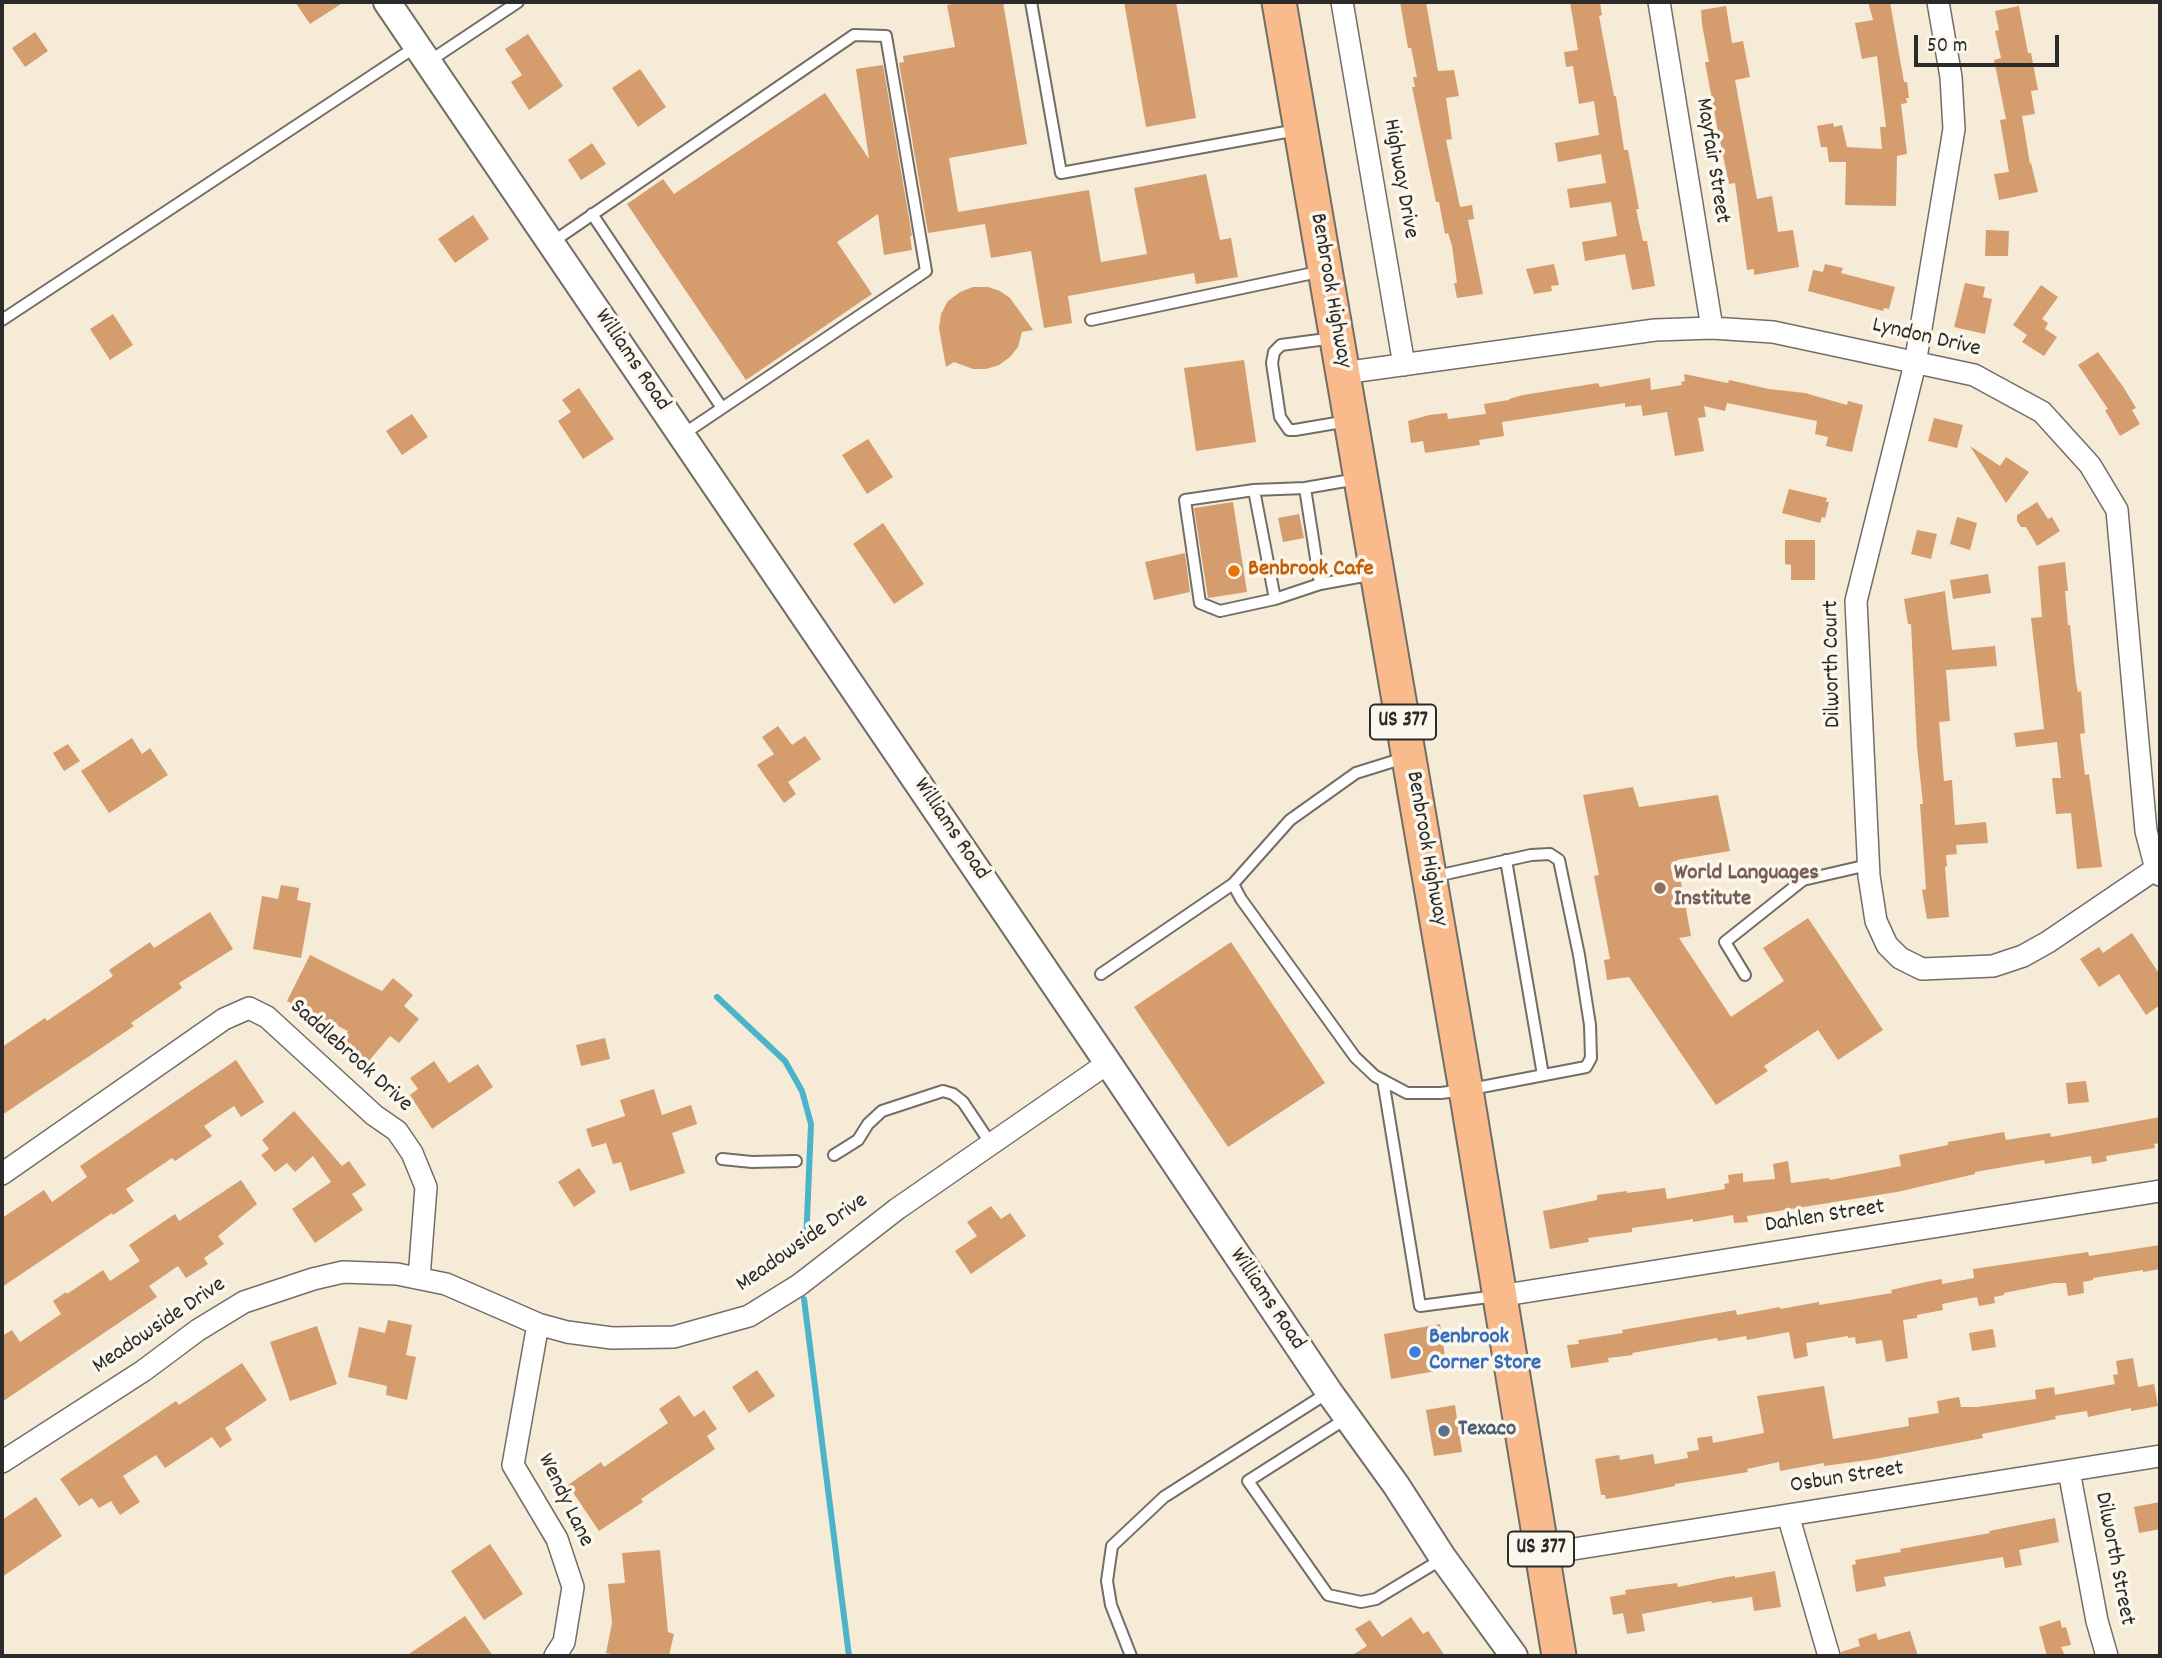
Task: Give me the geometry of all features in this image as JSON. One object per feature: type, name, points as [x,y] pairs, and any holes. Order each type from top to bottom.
[{"type":"main road","name":"Benbrook Highway","points":[[1279,2],[1469,1089],[1499,1296],[1559,1656]]},
{"type":"street","name":"Williams Road","points":[[387,2],[1329,1392],[1514,1656]]},
{"type":"street","name":"Highway Drive","points":[[1342,2],[1405,365]]},
{"type":"street","name":"Mayfair Street","points":[[1659,2],[1712,328]]},
{"type":"street","name":"Dilworth Court","points":[[1938,2],[1951,77],[1954,129],[1915,364],[1856,601],[1868,865],[1876,921],[1887,945],[1900,958],[1922,969],[1993,966],[2023,956],[2048,942],[2159,870]]},
{"type":"street","name":"Lyndon Drive","points":[[1343,373],[1655,330],[1712,328],[1773,332],[1974,375],[2042,412],[2090,465],[2117,510],[2146,831],[2159,870]]},
{"type":"street","name":"Saddlebrook Drive","points":[[2,1174],[225,1019],[249,1009],[267,1017],[374,1115],[397,1131],[412,1153],[426,1187],[419,1278]]},
{"type":"street","name":"Meadowside Drive","points":[[2,1462],[144,1371],[198,1330],[244,1301],[343,1272],[397,1274],[446,1284],[538,1324],[567,1332],[612,1338],[674,1337],[749,1316],[799,1284],[897,1209],[1108,1063]]},
{"type":"street","name":"Dahlen Street","points":[[1499,1296],[2160,1191]]},
{"type":"street","name":"Wendy Lane","points":[[538,1324],[513,1465],[557,1539],[573,1587],[564,1642],[555,1656]]},
{"type":"street","name":"Osbun Street","points":[[1542,1554],[2160,1456]]},
{"type":"street","name":"Dilworth Street","points":[[2069,1471],[2097,1621],[2107,1656]]},
{"type":"street","points":[[1788,1515],[1829,1656]]},
{"type":"lane","points":[[2,320],[422,54],[518,2]]},
{"type":"lane","points":[[1031,2],[1061,173],[1301,129]]},
{"type":"lane","points":[[551,243],[855,35],[886,36],[926,271],[681,435]]},
{"type":"lane","points":[[592,215],[722,408]]},
{"type":"lane","points":[[1091,320],[1325,270]]},
{"type":"lane","points":[[1337,338],[1281,345],[1274,352],[1272,363],[1280,417],[1289,430],[1351,420]]},
{"type":"lane","points":[[1361,479],[1305,488],[1185,500],[1200,603],[1220,611],[1275,599],[1320,584],[1378,574]]},
{"type":"lane","points":[[1305,488],[1320,584]]},
{"type":"lane","points":[[1254,491],[1275,599]]},
{"type":"lane","points":[[1101,974],[1233,884],[1290,820],[1356,773],[1409,757]]},
{"type":"lane","points":[[1233,884],[1241,899],[1355,1057],[1375,1076],[1407,1093],[1441,1093],[1469,1089],[1586,1067],[1591,1058],[1590,1025],[1579,955],[1559,860],[1550,854],[1531,855],[1430,877]]},
{"type":"lane","points":[[1506,860],[1543,1075]]},
{"type":"lane","points":[[1745,975],[1725,942],[1803,880],[1868,865]]},
{"type":"lane","points":[[1383,1080],[1420,1306],[1499,1296]]},
{"type":"lane","points":[[834,1155],[858,1140],[868,1124],[882,1111],[943,1091],[953,1094],[963,1102],[991,1144]]},
{"type":"lane","points":[[722,1159],[752,1162],[796,1161]]},
{"type":"lane","points":[[1131,1656],[1111,1605],[1107,1581],[1112,1546],[1164,1497],[1329,1392]]},
{"type":"lane","points":[[1347,1418],[1248,1481],[1328,1595],[1361,1602],[1376,1599],[1443,1558]]},
{"type":"building","points":[[295,2],[344,2],[310,24]]},
{"type":"building","points":[[1003,2],[1027,144],[949,158],[958,212],[1089,190],[1101,262],[1147,254],[1134,188],[1206,174],[1220,240],[1231,238],[1238,277],[1196,284],[1194,273],[1068,296],[1072,323],[1044,328],[1031,251],[991,258],[985,224],[928,233],[899,63],[904,62],[903,56],[955,47],[947,5]]},
{"type":"building","points":[[1124,2],[1176,2],[1196,118],[1146,127]]},
{"type":"building","points":[[1400,2],[1426,2],[1438,71],[1454,70],[1459,96],[1446,98],[1452,139],[1446,140],[1460,207],[1472,205],[1474,219],[1468,220],[1483,294],[1457,298],[1452,246],[1448,233],[1445,234],[1439,202],[1436,202],[1412,87],[1415,87],[1413,77],[1417,77],[1411,48],[1408,48]]},
{"type":"building","points":[[1570,2],[1600,2],[1602,15],[1599,16],[1624,150],[1628,150],[1639,209],[1636,209],[1643,241],[1647,241],[1655,286],[1632,290],[1625,254],[1585,261],[1582,242],[1617,236],[1611,202],[1570,208],[1567,189],[1606,183],[1601,154],[1558,162],[1555,143],[1599,135],[1594,101],[1579,104],[1573,66],[1566,67],[1564,52],[1578,50]]},
{"type":"building","points":[[1868,2],[1890,2],[1904,82],[1907,82],[1909,98],[1906,98],[1907,103],[1901,104],[1907,154],[1897,156],[1896,206],[1845,205],[1846,162],[1829,162],[1827,147],[1821,147],[1817,126],[1833,123],[1834,127],[1842,125],[1847,147],[1882,149],[1880,127],[1886,127],[1877,56],[1862,59],[1855,23],[1873,20]]},
{"type":"building","points":[[1726,6],[1732,43],[1743,41],[1750,77],[1735,80],[1757,199],[1772,196],[1778,232],[1793,230],[1799,267],[1754,275],[1754,269],[1747,270],[1735,183],[1729,184],[1705,62],[1709,62],[1701,10]]},
{"type":"building","points":[[2019,6],[2038,90],[2031,91],[2035,114],[2022,116],[2038,192],[1999,200],[1994,174],[2009,172],[2000,120],[2006,119],[1994,60],[2001,58],[1995,31],[1999,30],[1995,11]]},
{"type":"building","points":[[35,32],[48,51],[25,67],[12,48]]},
{"type":"building","points":[[528,34],[563,86],[529,110],[511,82],[522,75],[505,49]]},
{"type":"building","points":[[883,65],[912,236],[912,250],[884,255],[878,214],[837,242],[872,294],[746,380],[627,204],[663,179],[674,194],[825,93],[869,159],[856,69]]},
{"type":"building","points":[[640,69],[666,107],[638,127],[612,88]]},
{"type":"building","points":[[592,143],[606,164],[581,180],[568,160]]},
{"type":"building","points":[[473,215],[489,239],[455,263],[438,239]]},
{"type":"building","points":[[1986,230],[2009,231],[2008,256],[1985,256]]},
{"type":"building","points":[[1554,264],[1559,285],[1551,286],[1552,291],[1534,294],[1526,269]]},
{"type":"building","points":[[1825,264],[1843,268],[1841,273],[1895,287],[1889,309],[1884,308],[1883,311],[1808,291],[1813,270],[1823,272]]},
{"type":"building","points":[[1965,283],[1985,287],[1983,297],[1992,299],[1985,334],[1954,327]]},
{"type":"building","points":[[2041,285],[2058,297],[2042,319],[2048,323],[2045,329],[2057,337],[2044,356],[2022,342],[2027,335],[2013,325]]},
{"type":"building","points":[[973,287],[988,287],[1010,298],[1033,330],[1022,332],[1018,347],[999,365],[973,369],[954,362],[946,367],[939,328],[941,314],[948,301]]},
{"type":"building","points":[[113,314],[133,345],[110,360],[90,329]]},
{"type":"building","points":[[2098,352],[2136,408],[2132,410],[2140,424],[2120,436],[2105,410],[2108,409],[2078,365]]},
{"type":"building","points":[[1244,360],[1256,442],[1196,451],[1184,368]]},
{"type":"building","points":[[1684,374],[1805,393],[1847,405],[1848,401],[1863,405],[1852,452],[1826,446],[1828,437],[1815,434],[1817,421],[1727,403],[1725,411],[1704,406],[1706,417],[1698,418],[1704,451],[1675,456],[1667,412],[1643,416],[1641,405],[1625,407],[1625,403],[1502,422],[1504,436],[1479,440],[1480,445],[1425,453],[1423,441],[1411,443],[1408,421],[1429,415],[1447,413],[1448,419],[1486,414],[1484,404],[1598,383],[1600,387],[1650,378],[1651,390],[1682,385],[1681,382],[1685,381]]},
{"type":"building","points":[[579,388],[614,439],[583,459],[558,421],[571,412],[562,400]]},
{"type":"building","points":[[412,414],[428,437],[402,455],[386,431]]},
{"type":"building","points":[[1934,418],[1963,425],[1957,448],[1928,441]]},
{"type":"building","points":[[868,439],[893,477],[867,494],[842,455]]},
{"type":"building","points":[[1970,446],[2000,466],[2006,457],[2029,472],[2006,503]]},
{"type":"building","points":[[1789,489],[1827,498],[1826,502],[1829,502],[1825,518],[1822,517],[1820,523],[1782,513]]},
{"type":"building","points":[[1233,502],[1247,592],[1208,598],[1194,508]]},
{"type":"building","points":[[2037,502],[2048,519],[2052,517],[2060,531],[2037,546],[2026,527],[2021,527],[2017,521],[2017,515]]},
{"type":"building","points":[[1299,514],[1304,538],[1283,542],[1278,518]]},
{"type":"building","points":[[1957,517],[1977,523],[1970,550],[1950,544]]},
{"type":"building","points":[[883,523],[924,584],[894,604],[853,544]]},
{"type":"building","points":[[1917,530],[1937,534],[1931,559],[1911,554]]},
{"type":"building","points":[[1785,540],[1815,540],[1815,580],[1791,580],[1791,565],[1785,564]]},
{"type":"building","points":[[1185,553],[1190,592],[1154,600],[1145,562]]},
{"type":"building","points":[[2065,562],[2068,625],[2076,682],[2078,692],[2081,691],[2085,733],[2080,734],[2085,775],[2089,774],[2102,867],[2077,869],[2071,813],[2056,814],[2052,778],[2061,778],[2057,742],[2016,747],[2014,733],[2044,729],[2031,618],[2042,617],[2038,566]]},
{"type":"building","points":[[1988,574],[1991,593],[1953,599],[1950,580]]},
{"type":"building","points":[[1945,591],[1952,650],[1995,646],[1997,666],[1946,670],[1950,721],[1939,722],[1944,781],[1952,780],[1955,825],[1986,822],[1988,843],[1956,845],[1957,854],[1946,855],[1949,917],[1927,919],[1922,890],[1926,889],[1920,804],[1923,804],[1917,747],[1911,624],[1908,624],[1904,599]]},
{"type":"building","points":[[778,726],[792,745],[805,736],[821,759],[788,782],[796,794],[784,803],[757,765],[774,754],[762,737]]},
{"type":"building","points":[[132,738],[142,754],[150,748],[168,775],[109,813],[81,771]]},
{"type":"building","points":[[68,744],[80,761],[64,771],[53,753]]},
{"type":"building","points":[[1633,787],[1639,807],[1718,795],[1730,851],[1677,860],[1691,936],[1679,938],[1731,1017],[1784,981],[1763,948],[1808,918],[1883,1030],[1838,1060],[1818,1030],[1764,1066],[1768,1071],[1716,1105],[1629,977],[1607,980],[1604,960],[1610,959],[1594,876],[1599,875],[1583,795]]},
{"type":"building","points":[[281,885],[299,888],[297,900],[311,903],[301,958],[253,949],[262,896],[278,899]]},
{"type":"building","points":[[210,912],[233,949],[179,983],[182,988],[131,1023],[134,1026],[2,1115],[2,1047],[45,1018],[47,1021],[113,976],[109,970],[150,942],[154,948]]},
{"type":"building","points":[[2132,933],[2160,975],[2160,1005],[2146,1015],[2119,974],[2099,987],[2080,959],[2099,947],[2103,953]]},
{"type":"building","points":[[1231,942],[1325,1083],[1228,1147],[1134,1007]]},
{"type":"building","points":[[310,955],[382,991],[393,978],[413,995],[404,1006],[419,1019],[399,1043],[390,1036],[368,1062],[340,1040],[348,1031],[287,1001]]},
{"type":"building","points":[[605,1038],[610,1059],[581,1066],[576,1045]]},
{"type":"building","points":[[236,1060],[264,1102],[241,1117],[234,1106],[204,1126],[212,1136],[175,1161],[172,1158],[126,1189],[134,1201],[2,1287],[2,1218],[44,1190],[52,1202],[87,1177],[80,1166]]},
{"type":"building","points":[[434,1061],[449,1083],[478,1064],[493,1087],[432,1129],[410,1095],[418,1089],[410,1078]]},
{"type":"building","points":[[2086,1081],[2089,1102],[2068,1104],[2066,1083]]},
{"type":"building","points":[[654,1089],[662,1115],[691,1105],[697,1124],[672,1133],[685,1173],[630,1191],[621,1162],[613,1164],[606,1143],[592,1147],[586,1129],[625,1116],[620,1100]]},
{"type":"building","points":[[294,1111],[342,1166],[349,1161],[366,1185],[352,1194],[363,1210],[315,1243],[292,1209],[331,1182],[313,1156],[295,1172],[287,1163],[275,1172],[261,1155],[269,1149],[262,1140]]},
{"type":"building","points":[[2160,1117],[2160,1143],[2154,1144],[2155,1148],[2106,1156],[2107,1161],[2092,1164],[2091,1156],[2045,1164],[2044,1160],[1975,1172],[1897,1192],[1747,1216],[1748,1222],[1734,1223],[1733,1215],[1693,1222],[1693,1219],[1632,1228],[1632,1232],[1588,1238],[1589,1242],[1550,1249],[1543,1211],[1597,1200],[1597,1195],[1627,1191],[1665,1188],[1667,1199],[1725,1189],[1724,1184],[1729,1183],[1728,1175],[1743,1173],[1743,1182],[1775,1179],[1773,1164],[1788,1161],[1791,1183],[1830,1180],[1901,1166],[1899,1155],[1948,1145],[1948,1142],[2004,1132],[2006,1140],[2050,1133],[2051,1137]]},
{"type":"building","points":[[579,1168],[596,1192],[574,1207],[558,1182]]},
{"type":"building","points":[[241,1180],[257,1204],[218,1236],[224,1244],[204,1258],[208,1264],[186,1278],[178,1266],[149,1286],[157,1297],[2,1402],[2,1336],[12,1330],[20,1342],[61,1314],[53,1301],[66,1292],[67,1294],[103,1270],[110,1281],[140,1261],[129,1245],[175,1214],[179,1221]]},
{"type":"building","points":[[991,1206],[1001,1219],[1010,1213],[1026,1236],[971,1274],[955,1251],[977,1236],[967,1222]]},
{"type":"building","points":[[2160,1245],[2160,1269],[2093,1278],[2083,1282],[2084,1293],[2068,1296],[2066,1283],[2054,1283],[2004,1293],[1994,1297],[1995,1303],[1979,1306],[1977,1297],[1942,1304],[1943,1310],[1903,1320],[1908,1358],[1886,1362],[1882,1340],[1856,1344],[1855,1337],[1848,1336],[1806,1343],[1808,1356],[1794,1359],[1789,1332],[1747,1340],[1746,1336],[1718,1341],[1717,1338],[1632,1353],[1633,1355],[1608,1358],[1609,1362],[1571,1368],[1567,1345],[1579,1344],[1578,1340],[1623,1333],[1622,1330],[1736,1310],[1737,1315],[1819,1302],[1819,1305],[1892,1293],[1891,1290],[1942,1279],[1942,1284],[1974,1278],[1973,1269],[2088,1252],[2089,1256]]},
{"type":"building","points":[[388,1320],[412,1325],[406,1355],[416,1357],[407,1400],[386,1395],[387,1386],[348,1377],[359,1327],[385,1333]]},
{"type":"building","name":"Benbrook Corner Store","points":[[1440,1324],[1447,1369],[1391,1379],[1384,1334]]},
{"type":"building","points":[[317,1326],[337,1384],[290,1401],[270,1342]]},
{"type":"building","points":[[1993,1329],[1996,1347],[1972,1351],[1969,1333]]},
{"type":"building","points":[[2133,1358],[2138,1387],[2154,1384],[2158,1406],[2131,1411],[2131,1408],[2088,1417],[2087,1411],[2055,1416],[2056,1419],[1982,1434],[1983,1438],[1875,1459],[1824,1466],[1824,1463],[1780,1471],[1779,1462],[1747,1469],[1748,1472],[1675,1484],[1625,1496],[1606,1499],[1605,1495],[1601,1495],[1595,1459],[1619,1455],[1620,1460],[1653,1454],[1655,1464],[1688,1458],[1687,1452],[1699,1450],[1697,1438],[1712,1436],[1713,1443],[1764,1433],[1757,1396],[1824,1386],[1833,1439],[1909,1426],[1908,1418],[1939,1413],[1937,1401],[1959,1397],[1961,1407],[1977,1407],[2036,1399],[2035,1390],[2054,1387],[2055,1395],[2115,1384],[2113,1375],[2118,1374],[2116,1361]]},
{"type":"building","points":[[242,1363],[267,1400],[225,1428],[232,1440],[220,1448],[212,1437],[165,1468],[156,1455],[123,1476],[140,1502],[120,1515],[111,1501],[99,1508],[92,1498],[79,1506],[60,1479],[176,1401],[179,1405]]},
{"type":"building","points":[[757,1370],[775,1396],[749,1413],[732,1387]]},
{"type":"building","points":[[679,1395],[694,1417],[704,1410],[717,1429],[707,1436],[715,1449],[599,1531],[568,1485],[601,1462],[604,1467],[668,1423],[659,1409]]},
{"type":"building","name":"Texaco","points":[[1455,1405],[1462,1452],[1434,1456],[1426,1410]]},
{"type":"building","points":[[36,1497],[62,1536],[2,1577],[2,1520]]},
{"type":"building","points":[[2160,1502],[2160,1529],[2139,1533],[2134,1507]]},
{"type":"building","points":[[2055,1518],[2059,1542],[2019,1550],[2022,1565],[2005,1568],[2003,1557],[1884,1577],[1886,1586],[1856,1592],[1852,1565],[1856,1564],[1855,1560]]},
{"type":"building","points":[[490,1544],[523,1594],[484,1620],[451,1571]]},
{"type":"building","points":[[660,1550],[668,1632],[674,1634],[669,1656],[623,1656],[606,1653],[612,1623],[608,1584],[625,1583],[622,1553]]},
{"type":"building","points":[[1775,1571],[1781,1607],[1754,1611],[1752,1597],[1711,1601],[1642,1614],[1645,1631],[1627,1634],[1623,1613],[1613,1615],[1610,1597],[1626,1594],[1625,1590],[1677,1583],[1678,1587]]},
{"type":"building","points":[[465,1616],[493,1656],[406,1656]]},
{"type":"building","points":[[1411,1617],[1423,1634],[1428,1631],[1445,1656],[1351,1656],[1367,1646],[1355,1629],[1370,1620],[1382,1637]]},
{"type":"building","points":[[2060,1620],[2062,1628],[2066,1627],[2071,1645],[2061,1647],[2065,1656],[2047,1656],[2039,1627]]},
{"type":"building","points":[[1910,1631],[1918,1656],[1842,1656],[1841,1652],[1860,1646],[1858,1639],[1876,1633],[1878,1640]]},
{"type":"waterway","points":[[717,997],[785,1061],[802,1091],[811,1124],[806,1243]]},
{"type":"waterway","points":[[804,1299],[849,1656]]},
{"type":"place","name":"Benbrook Cafe","points":[[1234,571]]},
{"type":"place","name":"World Languages Institute","points":[[1660,888]]},
{"type":"place","name":"Benbrook Corner Store","points":[[1415,1352]]},
{"type":"place","name":"Texaco","points":[[1444,1431]]}]
